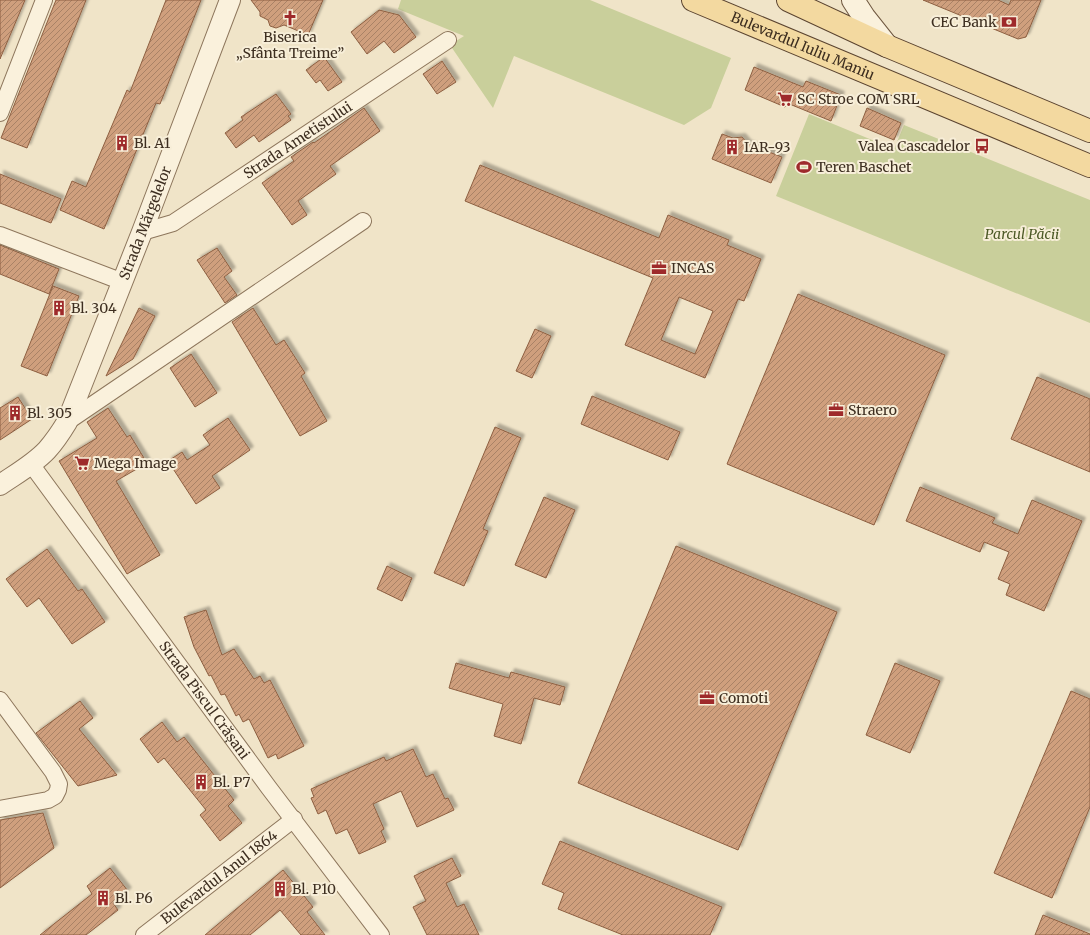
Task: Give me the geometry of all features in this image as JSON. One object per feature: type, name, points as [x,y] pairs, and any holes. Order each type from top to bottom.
[{"type":"main road","name":"Bulevardul Iuliu Maniu","points":[[693,0],[718,5],[1090,166]]},
{"type":"main road","points":[[788,0],[887,46],[1090,131]]},
{"type":"main road","points":[[853,0],[864,17],[887,46]]},
{"type":"street","points":[[0,113],[44,0]]},
{"type":"street","name":"Strada Mărgelelor","points":[[0,485],[31,464],[46,451],[67,422],[123,282],[230,0]]},
{"type":"street","name":"Strada Ametistului","points":[[142,232],[173,223],[448,40]]},
{"type":"street","name":"Strada Mărgelelor","points":[[67,422],[363,221]]},
{"type":"street","points":[[0,235],[123,282]]},
{"type":"street","name":"Strada Piscul Crășani","points":[[31,464],[264,782],[294,819],[381,935]]},
{"type":"street","points":[[0,700],[53,772],[59,784],[55,796],[48,800],[0,809]]},
{"type":"street","name":"Bulevardul Anul 1864","points":[[144,935],[294,819]]},
{"type":"green space","points":[[401,0],[590,0],[731,58],[711,108],[684,125],[514,56],[493,108],[450,45],[464,36],[398,9]]},
{"type":"green space","name":"Parcul Păcii","points":[[809,114],[894,149],[904,125],[1090,200],[1090,323],[776,196]]},
{"type":"building","points":[[0,0],[25,0],[0,59]]},
{"type":"building","points":[[56,0],[86,0],[27,148],[1,138]]},
{"type":"building","name":"Bl. A1","points":[[166,0],[201,0],[160,104],[156,103],[104,229],[60,210],[72,181],[86,187],[127,90],[130,92]]},
{"type":"building","name":"Biserica „Sfânta Treime”","points":[[251,0],[323,0],[308,35],[284,25],[276,28],[270,26],[268,20],[260,16],[260,12]]},
{"type":"building","points":[[923,0],[998,0],[1009,5],[1011,0],[1041,0],[1026,37],[1018,39]]},
{"type":"building","points":[[379,10],[399,15],[416,37],[394,53],[384,41],[367,54],[351,32]]},
{"type":"building","points":[[324,57],[342,82],[328,91],[320,80],[316,83],[306,70]]},
{"type":"building","points":[[442,61],[456,82],[437,94],[423,74]]},
{"type":"building","points":[[754,67],[803,87],[806,81],[841,95],[831,121],[787,103],[785,107],[745,90]]},
{"type":"building","points":[[276,94],[291,114],[288,116],[291,120],[259,142],[254,135],[236,148],[225,133],[243,120],[241,117]]},
{"type":"building","points":[[364,108],[380,131],[330,166],[336,174],[298,201],[307,215],[292,225],[262,183],[294,161],[291,157]]},
{"type":"building","points":[[867,108],[901,123],[894,140],[860,126]]},
{"type":"building","points":[[722,134],[733,138],[742,137],[748,144],[782,157],[771,183],[712,159]]},
{"type":"building","name":"INCAS","points":[[480,165],[659,238],[668,215],[729,240],[727,245],[761,259],[744,301],[738,299],[705,378],[625,345],[653,278],[465,201]],"holes":[[[679,297],[713,311],[695,354],[661,340]]]},
{"type":"building","points":[[0,174],[61,199],[51,223],[0,203]]},
{"type":"building","points":[[0,245],[59,269],[49,294],[0,274]]},
{"type":"building","points":[[217,248],[232,271],[224,277],[237,295],[225,303],[197,260]]},
{"type":"building","points":[[53,286],[79,296],[47,376],[21,366]]},
{"type":"building","name":"Straero","points":[[798,294],[945,355],[874,525],[727,464]]},
{"type":"building","points":[[139,308],[155,316],[133,359],[106,376]]},
{"type":"building","points":[[253,308],[276,345],[284,340],[305,373],[301,376],[327,421],[300,436],[232,322]]},
{"type":"building","points":[[535,329],[551,336],[532,378],[516,371]]},
{"type":"building","points":[[191,354],[217,393],[195,407],[170,368]]},
{"type":"building","points":[[1037,377],[1090,399],[1090,472],[1011,439]]},
{"type":"building","points":[[592,396],[680,432],[668,460],[581,424]]},
{"type":"building","name":"Bl. 305","points":[[18,397],[32,419],[0,440],[0,408]]},
{"type":"building","points":[[108,408],[127,437],[130,435],[147,463],[116,481],[160,555],[127,574],[59,461],[97,438],[87,422]]},
{"type":"building","points":[[228,418],[250,450],[212,476],[220,488],[196,504],[168,461],[182,452],[187,460],[210,445],[203,435]]},
{"type":"building","points":[[495,427],[521,438],[483,529],[488,531],[464,586],[434,573]]},
{"type":"building","points":[[920,487],[995,518],[992,523],[1018,534],[1032,500],[1082,521],[1044,611],[1006,595],[1010,584],[998,579],[1009,552],[984,542],[980,552],[906,521]]},
{"type":"building","points":[[544,497],[575,510],[546,578],[515,565]]},
{"type":"building","name":"Comoti","points":[[676,546],[837,612],[738,850],[578,783]]},
{"type":"building","points":[[47,549],[78,591],[82,589],[105,622],[72,644],[39,598],[27,607],[6,579]]},
{"type":"building","points":[[387,566],[412,578],[402,601],[377,589]]},
{"type":"building","points":[[206,610],[222,655],[234,649],[254,679],[260,676],[264,683],[270,680],[304,746],[278,759],[276,754],[268,758],[249,719],[243,722],[239,714],[236,716],[225,694],[221,695],[211,675],[209,676],[194,647],[184,617]]},
{"type":"building","points":[[456,663],[509,678],[511,672],[565,687],[560,705],[534,698],[521,744],[494,736],[503,704],[449,688]]},
{"type":"building","points":[[895,663],[940,681],[910,753],[866,735]]},
{"type":"building","points":[[1071,691],[1090,699],[1090,807],[1052,898],[994,873]]},
{"type":"building","points":[[80,701],[93,718],[79,729],[117,775],[78,786],[36,733]]},
{"type":"building","name":"Bl. P7","points":[[162,722],[177,742],[184,737],[234,800],[228,806],[242,823],[220,841],[200,815],[206,810],[164,758],[158,763],[140,739]]},
{"type":"building","points":[[413,749],[426,777],[433,774],[445,799],[448,798],[454,810],[417,827],[401,791],[373,804],[384,829],[381,831],[386,842],[359,854],[347,829],[336,834],[326,810],[318,814],[311,798],[314,797],[311,789],[384,757],[386,761]]},
{"type":"building","points":[[43,813],[54,848],[0,888],[0,820]]},
{"type":"building","points":[[560,841],[722,907],[710,935],[623,935],[558,909],[564,893],[542,884]]},
{"type":"building","points":[[452,858],[461,876],[446,883],[457,907],[464,904],[479,935],[427,935],[413,907],[426,901],[414,876]]},
{"type":"building","name":"Bl. P6","points":[[110,868],[128,891],[113,903],[118,910],[86,935],[40,935],[92,894],[87,886]]},
{"type":"building","name":"Bl. P10","points":[[283,870],[313,907],[307,912],[325,935],[301,935],[280,910],[250,935],[205,935]]},
{"type":"building","points":[[1043,915],[1090,934],[1090,935],[1035,935]]},
{"type":"place","name":"Biserica „Sfânta Treime”","points":[[290,18]]},
{"type":"place","name":"CEC Bank","points":[[1009,22]]},
{"type":"place","name":"SC Stroe COM SRL","points":[[785,99]]},
{"type":"place","name":"Bl. A1","points":[[122,143]]},
{"type":"place","name":"Valea Cascadelor","points":[[982,146]]},
{"type":"place","name":"IAR-93","points":[[732,147]]},
{"type":"place","name":"Teren Baschet","points":[[804,167]]},
{"type":"place","name":"INCAS","points":[[659,268]]},
{"type":"place","name":"Bl. 304","points":[[59,308]]},
{"type":"place","name":"Straero","points":[[836,410]]},
{"type":"place","name":"Bl. 305","points":[[15,413]]},
{"type":"place","name":"Mega Image","points":[[82,463]]},
{"type":"place","name":"Comoti","points":[[707,698]]},
{"type":"place","name":"Bl. P7","points":[[201,782]]},
{"type":"place","name":"Bl. P10","points":[[280,889]]},
{"type":"place","name":"Bl. P6","points":[[103,898]]}]
